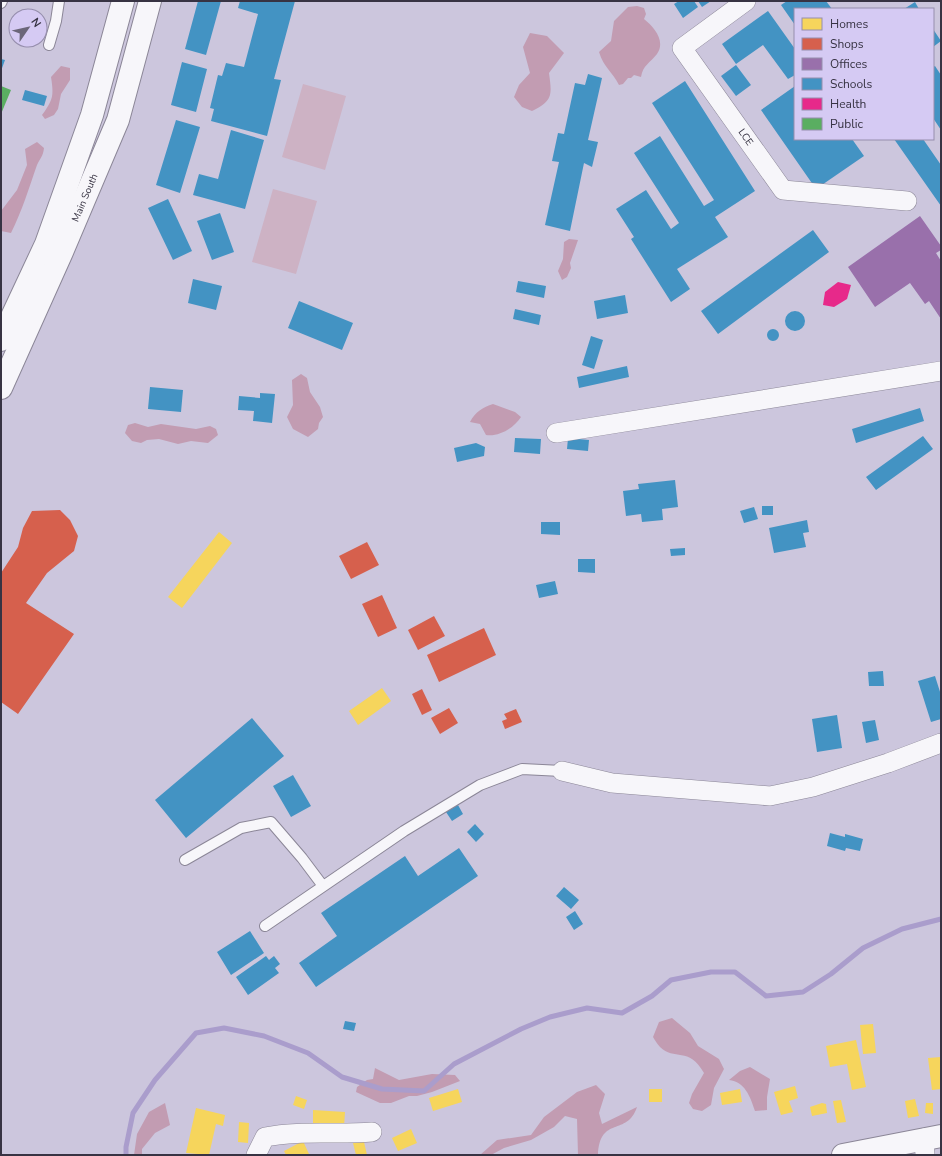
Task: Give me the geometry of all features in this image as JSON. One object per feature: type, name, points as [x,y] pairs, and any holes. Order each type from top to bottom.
[{"type":"main road","name":"Main South","points":[[1,340],[46,244],[87,130],[123,1]]},
{"type":"main road","name":"Main South","points":[[1,388],[62,252],[118,120],[150,1]]},
{"type":"main road","points":[[843,1155],[930,1143]]},
{"type":"street","name":"LCE","points":[[746,1],[682,48],[784,190],[907,201]]},
{"type":"street","points":[[556,433],[941,371]]},
{"type":"street","points":[[562,771],[612,783],[770,796],[813,787],[888,763],[941,743]]},
{"type":"street","points":[[256,1155],[265,1137],[282,1134],[345,1134],[372,1132]]},
{"type":"lane","points":[[49,45],[56,21],[59,1]]},
{"type":"lane","points":[[265,926],[404,831],[480,785],[522,769],[562,771]]},
{"type":"lane","points":[[185,860],[241,828],[271,822],[302,858],[323,886]]},
{"type":"shaded area","points":[[637,6],[644,8],[646,14],[644,19],[652,26],[658,35],[660,44],[659,49],[657,54],[645,67],[641,77],[634,75],[631,78],[628,78],[623,84],[619,85],[603,62],[599,52],[611,41],[614,21],[628,7]]},
{"type":"shaded area","points":[[530,33],[547,36],[564,53],[549,73],[551,87],[550,96],[544,104],[532,111],[522,107],[514,97],[519,85],[530,73],[523,47]]},
{"type":"shaded area","points":[[61,66],[70,68],[70,80],[61,94],[58,109],[54,115],[45,119],[42,115],[52,98],[51,77]]},
{"type":"shaded area","points":[[303,84],[346,96],[325,170],[282,157]]},
{"type":"shaded area","points":[[37,142],[44,148],[44,151],[37,165],[19,216],[11,233],[1,231],[1,211],[17,190],[27,165],[25,149]]},
{"type":"shaded area","points":[[273,189],[317,201],[296,274],[252,262]]},
{"type":"shaded area","points":[[569,239],[578,240],[570,263],[571,268],[567,277],[562,280],[558,271],[563,259],[564,242]]},
{"type":"shaded area","points":[[301,374],[307,378],[310,392],[320,407],[323,417],[319,423],[318,429],[308,437],[293,429],[287,417],[293,405],[292,380]]},
{"type":"shaded area","points":[[493,404],[515,412],[521,417],[506,431],[496,435],[486,435],[480,424],[470,422],[474,415],[480,410]]},
{"type":"shaded area","points":[[135,423],[148,427],[161,424],[196,429],[210,426],[216,429],[218,435],[208,443],[191,441],[178,444],[159,439],[147,440],[141,443],[132,441],[125,433],[128,425]]},
{"type":"shaded area","points":[[672,1018],[690,1033],[698,1046],[719,1059],[724,1069],[714,1088],[711,1105],[702,1111],[693,1109],[689,1103],[692,1094],[704,1073],[693,1060],[682,1055],[665,1051],[659,1046],[653,1037],[659,1022]]},
{"type":"shaded area","points":[[750,1067],[770,1079],[767,1097],[767,1110],[755,1111],[749,1095],[743,1087],[735,1081],[729,1080],[740,1071]]},
{"type":"shaded area","points":[[375,1068],[399,1080],[432,1074],[455,1075],[460,1081],[432,1092],[417,1096],[409,1096],[391,1103],[380,1103],[356,1092],[357,1087],[367,1080],[373,1079]]},
{"type":"shaded area","points":[[596,1085],[605,1094],[599,1113],[602,1124],[637,1107],[633,1116],[627,1122],[609,1130],[604,1135],[600,1143],[598,1155],[578,1155],[577,1119],[565,1116],[554,1127],[531,1140],[504,1148],[491,1155],[480,1155],[497,1140],[531,1135],[544,1117],[577,1092]]},
{"type":"shaded area","points":[[165,1103],[170,1125],[155,1133],[142,1149],[142,1155],[134,1155],[137,1134],[149,1112]]},
{"type":"building: Homes","points":[[219,532],[232,543],[182,608],[168,597]]},
{"type":"building: Homes","points":[[382,688],[391,701],[358,725],[349,711]]},
{"type":"building: Homes","points":[[873,1024],[876,1053],[863,1054],[860,1025]]},
{"type":"building: Homes","points":[[856,1040],[866,1087],[852,1090],[847,1064],[830,1067],[826,1046]]},
{"type":"building: Homes","points":[[941,1057],[941,1089],[932,1090],[928,1058]]},
{"type":"building: Homes","points":[[795,1086],[798,1098],[789,1101],[793,1112],[781,1115],[774,1092]]},
{"type":"building: Homes","points":[[458,1089],[462,1102],[433,1111],[429,1098]]},
{"type":"building: Homes","points":[[649,1089],[662,1089],[662,1102],[649,1102]]},
{"type":"building: Homes","points":[[740,1089],[742,1102],[722,1105],[720,1093]]},
{"type":"building: Homes","points":[[296,1096],[307,1100],[304,1109],[293,1105]]},
{"type":"building: Homes","points":[[915,1099],[919,1116],[908,1118],[905,1101]]},
{"type":"building: Homes","points":[[841,1100],[846,1122],[837,1123],[833,1101]]},
{"type":"building: Homes","points":[[822,1103],[826,1104],[827,1113],[812,1116],[810,1107]]},
{"type":"building: Homes","points":[[926,1103],[933,1103],[933,1114],[925,1113]]},
{"type":"building: Homes","points":[[196,1108],[225,1115],[223,1126],[216,1124],[209,1155],[186,1153]]},
{"type":"building: Homes","points":[[313,1110],[345,1112],[344,1127],[313,1125]]},
{"type":"building: Homes","points":[[239,1122],[249,1123],[248,1143],[238,1142]]},
{"type":"building: Homes","points":[[411,1129],[417,1143],[398,1151],[392,1138]]},
{"type":"building: Homes","points":[[303,1141],[309,1154],[286,1155],[284,1151]]},
{"type":"building: Homes","points":[[364,1142],[367,1155],[356,1155],[353,1143]]},
{"type":"building: Shops","points":[[60,510],[70,520],[78,536],[74,551],[47,573],[26,603],[74,634],[18,714],[1,702],[1,573],[18,547],[23,528],[32,511]]},
{"type":"building: Shops","points":[[367,542],[379,565],[351,579],[339,556]]},
{"type":"building: Shops","points":[[382,595],[397,628],[378,637],[362,604]]},
{"type":"building: Shops","points":[[434,616],[445,636],[418,650],[408,630]]},
{"type":"building: Shops","points":[[484,628],[496,655],[439,682],[427,655]]},
{"type":"building: Shops","points":[[422,689],[432,710],[422,715],[412,694]]},
{"type":"building: Shops","points":[[449,708],[458,723],[440,734],[431,718]]},
{"type":"building: Shops","points":[[516,709],[522,722],[505,729],[502,721],[507,719],[504,714]]},
{"type":"building: Offices","points":[[920,216],[941,246],[941,250],[936,253],[941,261],[941,319],[929,301],[925,304],[910,283],[875,307],[848,267]]},
{"type":"building: Schools","points":[[198,1],[221,1],[206,55],[185,49]]},
{"type":"building: Schools","points":[[240,1],[295,1],[274,79],[281,80],[267,136],[211,121],[214,109],[210,108],[218,75],[222,76],[226,63],[244,67],[258,14],[238,8]]},
{"type":"building: Schools","points":[[679,1],[694,1],[698,7],[683,18],[674,4]]},
{"type":"building: Schools","points":[[698,1],[711,1],[702,7]]},
{"type":"building: Schools","points":[[787,1],[826,1],[831,8],[794,8],[794,24],[781,5]]},
{"type":"building: Schools","points":[[915,2],[918,8],[906,8]]},
{"type":"building: Schools","points":[[768,11],[794,48],[794,76],[788,79],[763,45],[736,64],[722,44]]},
{"type":"building: Schools","points":[[934,30],[941,41],[934,46]]},
{"type":"building: Schools","points":[[1,59],[5,60],[1,71]]},
{"type":"building: Schools","points":[[182,62],[207,69],[196,112],[171,105]]},
{"type":"building: Schools","points":[[736,65],[751,85],[736,96],[721,76]]},
{"type":"building: Schools","points":[[934,66],[941,75],[941,130],[934,120]]},
{"type":"building: Schools","points":[[588,74],[602,78],[588,140],[598,142],[592,167],[584,163],[570,231],[545,225],[559,162],[552,161],[558,133],[564,134],[575,83],[585,85]]},
{"type":"building: Schools","points":[[685,81],[755,191],[715,217],[728,237],[677,269],[690,289],[671,302],[631,239],[634,237],[616,209],[646,190],[671,229],[679,223],[634,153],[660,136],[704,206],[714,200],[652,103]]},
{"type":"building: Schools","points":[[794,87],[794,140],[853,140],[864,156],[816,189],[761,110]]},
{"type":"building: Schools","points":[[25,90],[47,96],[44,106],[22,100]]},
{"type":"building: Schools","points":[[176,120],[200,127],[180,193],[156,185]]},
{"type":"building: Schools","points":[[231,130],[264,140],[245,209],[193,195],[199,174],[218,179]]},
{"type":"building: Schools","points":[[895,140],[924,140],[941,165],[941,206]]},
{"type":"building: Schools","points":[[168,199],[192,251],[173,260],[148,208]]},
{"type":"building: Schools","points":[[220,213],[234,252],[212,260],[197,221]]},
{"type":"building: Schools","points":[[813,230],[829,252],[718,334],[701,311]]},
{"type":"building: Schools","points":[[193,279],[222,286],[216,310],[188,303]]},
{"type":"building: Schools","points":[[518,281],[546,286],[544,298],[516,292]]},
{"type":"building: Schools","points":[[625,295],[628,313],[597,319],[594,301]]},
{"type":"building: Schools","points":[[299,301],[353,323],[342,350],[288,328]]},
{"type":"building: Schools","points":[[515,309],[541,315],[539,325],[513,319]]},
{"type":"building: Schools","points":[[795,311],[802,314],[805,321],[802,328],[795,331],[788,328],[785,321],[788,314]]},
{"type":"building: Schools","points":[[771,329],[775,329],[779,335],[775,341],[771,341],[767,337],[767,333]]},
{"type":"building: Schools","points":[[591,336],[603,340],[594,369],[582,365]]},
{"type":"building: Schools","points":[[627,366],[629,377],[579,388],[577,377]]},
{"type":"building: Schools","points":[[150,387],[183,390],[181,412],[148,409]]},
{"type":"building: Schools","points":[[260,393],[275,394],[272,423],[253,421],[254,411],[238,410],[239,396],[260,398]]},
{"type":"building: Schools","points":[[920,408],[924,421],[856,443],[852,429]]},
{"type":"building: Schools","points":[[923,436],[933,449],[876,490],[866,477]]},
{"type":"building: Schools","points":[[515,438],[541,439],[540,454],[514,452]]},
{"type":"building: Schools","points":[[568,438],[589,440],[588,451],[567,449]]},
{"type":"building: Schools","points":[[476,443],[485,447],[484,456],[457,462],[454,448]]},
{"type":"building: Schools","points":[[675,480],[678,507],[662,509],[663,520],[642,522],[641,514],[626,516],[623,491],[639,489],[638,484]]},
{"type":"building: Schools","points":[[762,506],[773,506],[773,515],[762,515]]},
{"type":"building: Schools","points":[[754,507],[758,519],[744,523],[740,511]]},
{"type":"building: Schools","points":[[807,520],[809,532],[803,533],[806,547],[774,553],[769,528]]},
{"type":"building: Schools","points":[[541,522],[560,522],[560,535],[541,534]]},
{"type":"building: Schools","points":[[685,548],[685,555],[671,556],[670,549]]},
{"type":"building: Schools","points":[[578,559],[595,559],[595,573],[578,572]]},
{"type":"building: Schools","points":[[555,581],[558,594],[539,598],[536,585]]},
{"type":"building: Schools","points":[[883,671],[884,686],[869,686],[868,672]]},
{"type":"building: Schools","points":[[935,676],[941,695],[941,719],[931,722],[918,681]]},
{"type":"building: Schools","points":[[837,715],[842,748],[817,752],[812,719]]},
{"type":"building: Schools","points":[[252,718],[284,756],[186,838],[155,800]]},
{"type":"building: Schools","points":[[875,720],[879,740],[866,743],[862,722]]},
{"type":"building: Schools","points":[[293,775],[311,806],[291,817],[273,786]]},
{"type":"building: Schools","points":[[458,805],[463,814],[452,821],[446,812]]},
{"type":"building: Schools","points":[[475,824],[484,834],[476,842],[467,832]]},
{"type":"building: Schools","points":[[830,833],[845,837],[845,834],[863,839],[860,851],[846,848],[845,851],[827,846]]},
{"type":"building: Schools","points":[[459,848],[478,876],[316,987],[299,963],[337,936],[321,913],[405,856],[418,876]]},
{"type":"building: Schools","points":[[564,887],[579,900],[571,909],[556,896]]},
{"type":"building: Schools","points":[[575,911],[583,924],[574,930],[566,917]]},
{"type":"building: Schools","points":[[250,931],[264,953],[231,975],[217,952]]},
{"type":"building: Schools","points":[[266,956],[269,960],[274,956],[280,964],[275,968],[279,973],[248,995],[236,977]]},
{"type":"building: Schools","points":[[345,1021],[356,1023],[354,1031],[343,1029]]},
{"type":"building: Health","points":[[838,282],[851,285],[847,299],[834,307],[823,305],[825,292]]},
{"type":"building: Public","points":[[1,86],[11,90],[1,114]]},
{"type":"waterway","points":[[126,1155],[126,1147],[133,1113],[155,1080],[196,1033],[224,1028],[264,1036],[308,1053],[342,1077],[382,1089],[424,1091],[454,1064],[521,1029],[550,1017],[587,1008],[622,1013],[652,996],[671,980],[711,972],[735,972],[766,996],[803,992],[831,974],[863,948],[902,929],[941,919]]}]
